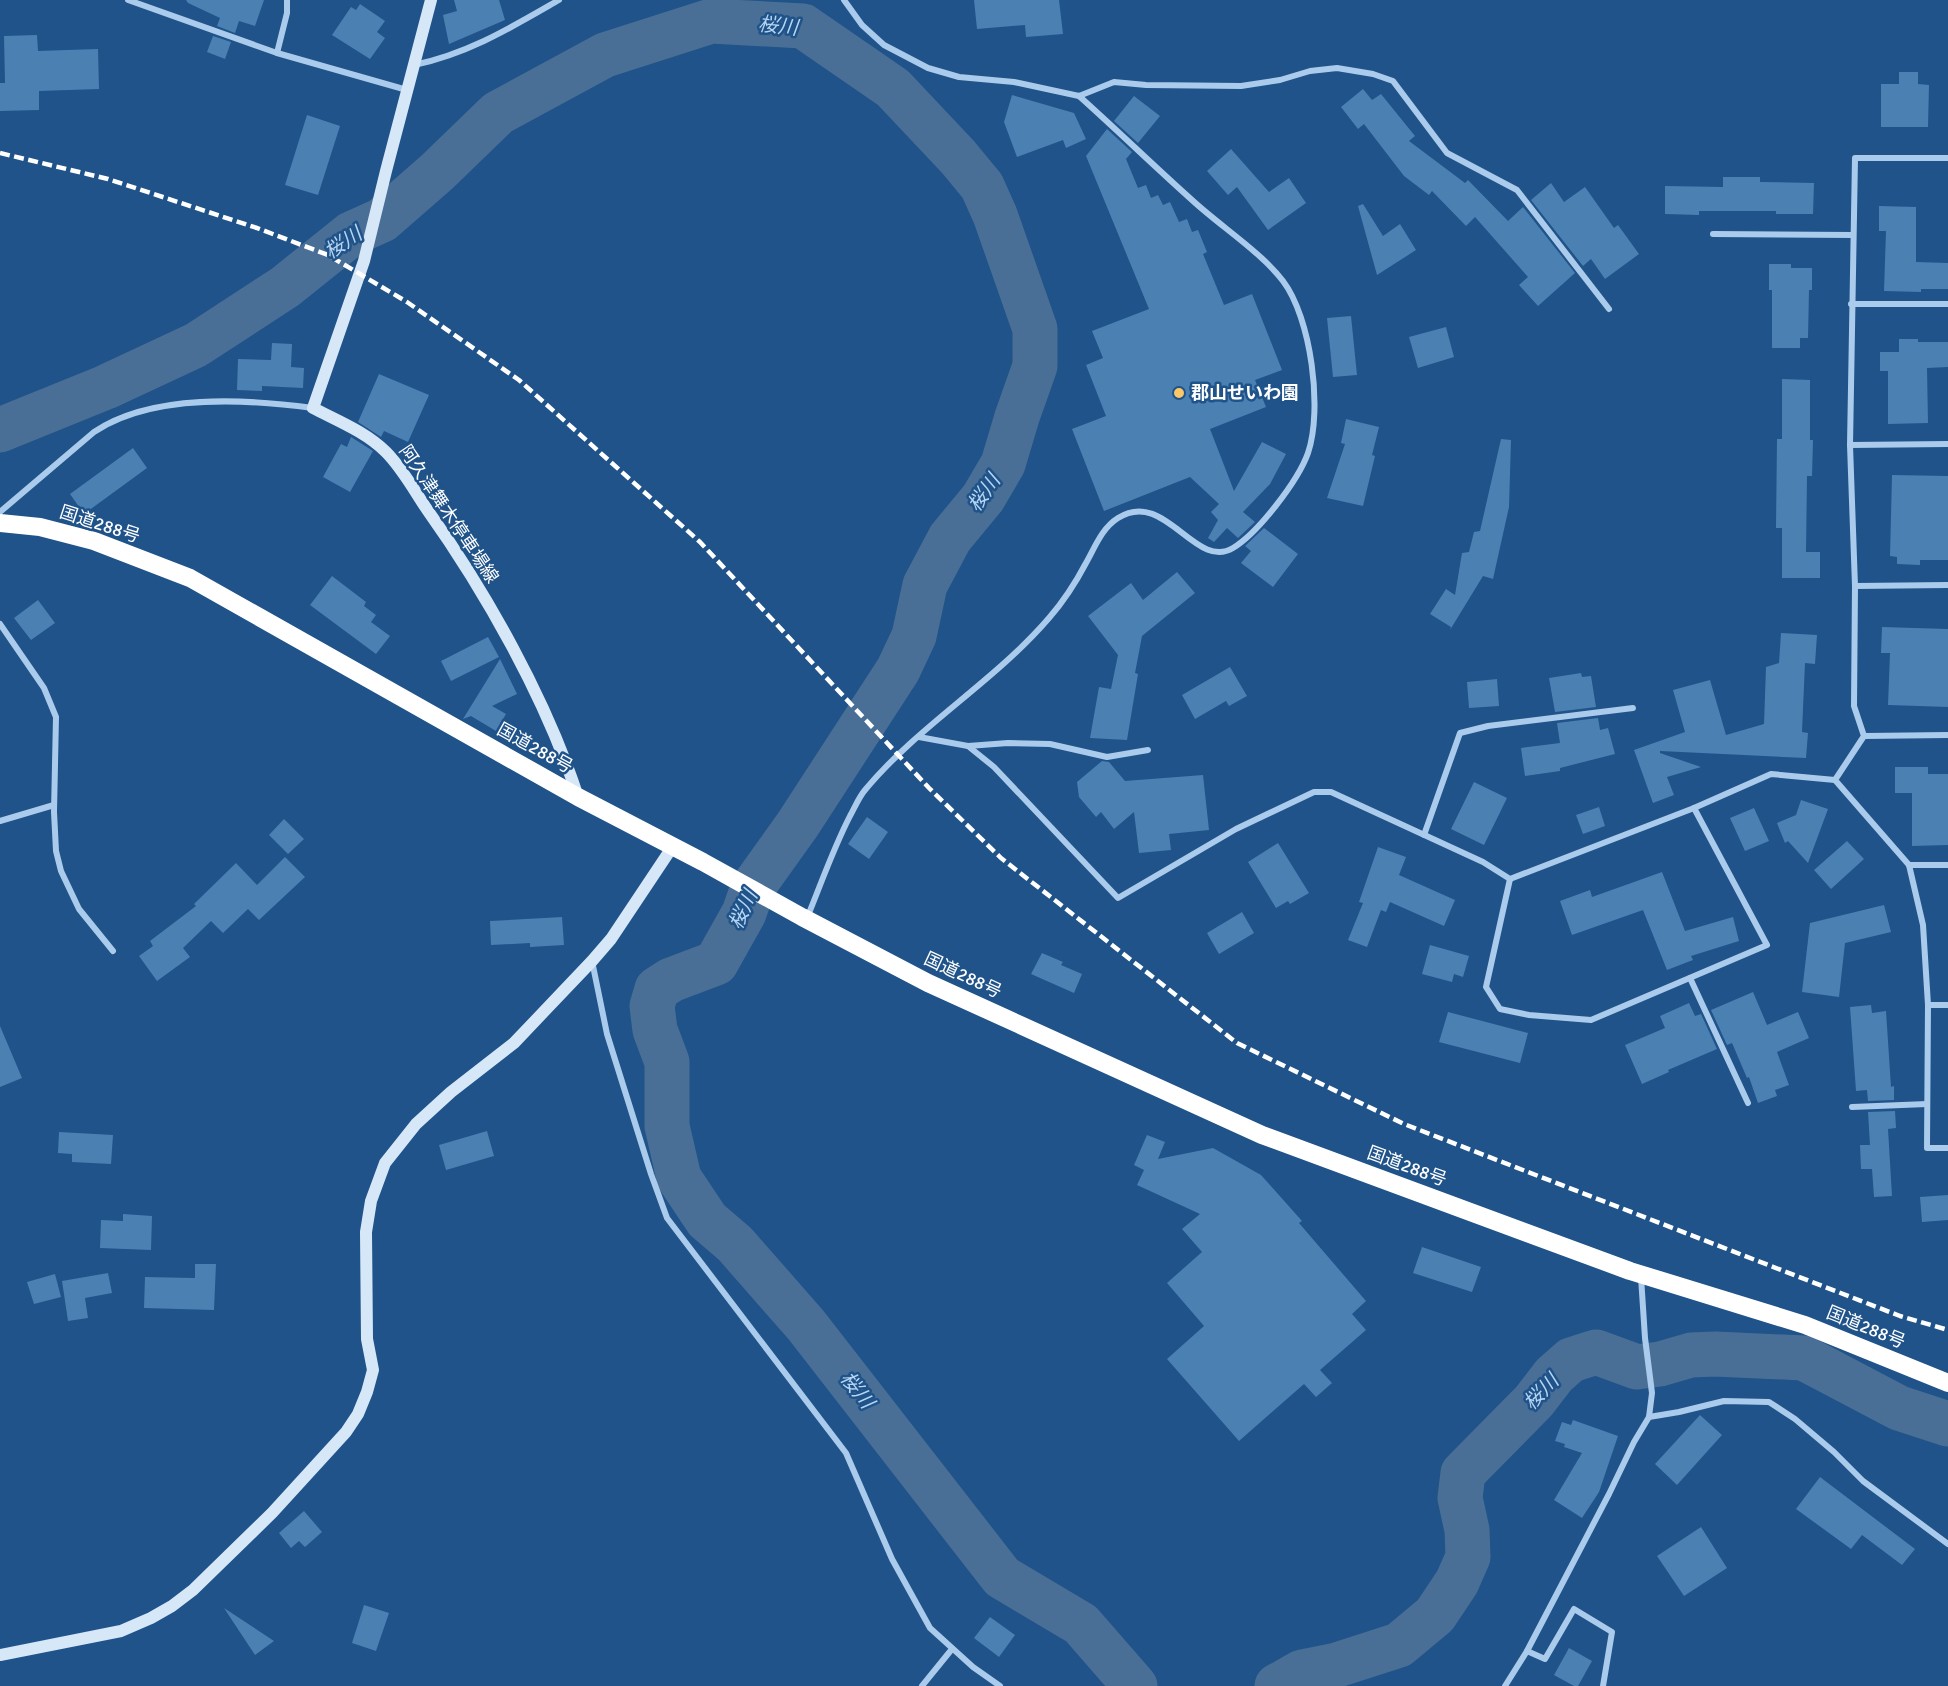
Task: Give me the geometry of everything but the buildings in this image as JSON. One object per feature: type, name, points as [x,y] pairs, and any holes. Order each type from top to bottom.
[{"type":"highway","name":"国道288号","points":[[0,523],[40,528],[94,541],[190,578],[579,797],[804,918],[928,982],[1262,1135],[1640,1274],[1805,1325],[1948,1383]]},
{"type":"street","points":[[128,0],[277,53],[407,90]]},
{"type":"street","points":[[277,53],[287,13],[287,0]]},
{"type":"street","points":[[0,512],[94,432],[128,415],[166,405],[202,402],[313,408],[364,261],[431,0]]},
{"type":"street","points":[[414,66],[442,60],[479,45],[559,0]]},
{"type":"street","points":[[804,918],[839,837],[863,792],[897,756],[994,674],[1043,625],[1066,594],[1105,529],[1116,519],[1134,512],[1154,514],[1169,522],[1205,550],[1214,553],[1232,548],[1253,531],[1273,509],[1298,473],[1308,453],[1313,430],[1315,398],[1302,316],[1283,281],[1268,265],[1192,201],[1080,96],[1014,82],[959,76],[928,68],[884,45],[862,25],[844,0]]},
{"type":"street","points":[[1080,96],[1114,82],[1146,85],[1241,86],[1280,80],[1310,71],[1337,68],[1372,74],[1393,81],[1447,153],[1517,190],[1610,309]]},
{"type":"street","points":[[1864,736],[1854,706],[1855,586],[1850,445],[1855,158],[1948,158]]},
{"type":"street","points":[[1713,234],[1853,236]]},
{"type":"street","points":[[1851,304],[1948,304]]},
{"type":"street","name":"阿久津舞木停車場線","points":[[313,408],[362,433],[387,453],[433,517],[467,568],[525,671],[569,768],[579,797]]},
{"type":"street","points":[[1850,445],[1948,444]]},
{"type":"street","points":[[1855,586],[1948,585]]},
{"type":"street","points":[[0,624],[44,688],[56,717],[54,805],[56,851],[61,871],[80,909],[113,951]]},
{"type":"street","points":[[1424,835],[1460,733],[1488,726],[1633,708]]},
{"type":"street","points":[[1864,736],[1948,735]]},
{"type":"street","points":[[1834,780],[1864,736]]},
{"type":"street","points":[[919,737],[968,746],[1008,743],[1050,744],[1107,758],[1148,750]]},
{"type":"street","points":[[968,746],[994,767],[1118,898],[1236,830],[1314,792],[1331,792],[1483,862],[1510,879]]},
{"type":"street","points":[[1510,879],[1694,808],[1772,774],[1834,780],[1909,866],[1923,926],[1928,1005],[1928,1148],[1948,1148]]},
{"type":"street","points":[[0,821],[54,805]]},
{"type":"street","points":[[1510,879],[1486,987],[1500,1009],[1529,1015],[1591,1020],[1767,945],[1694,808]]},
{"type":"street","points":[[0,1655],[84,1640],[121,1630],[151,1618],[172,1606],[193,1590],[272,1514],[346,1432],[363,1403],[372,1370],[367,1339],[366,1232],[371,1201],[385,1163],[416,1124],[451,1092],[514,1043],[592,962],[611,939],[673,846]]},
{"type":"street","points":[[1909,866],[1948,865]]},
{"type":"street","points":[[592,962],[607,1034],[667,1218],[846,1453],[892,1559],[930,1628],[952,1649],[1000,1686]]},
{"type":"street","points":[[1690,978],[1748,1103]]},
{"type":"street","points":[[1928,1005],[1948,1005]]},
{"type":"street","points":[[1852,1107],[1927,1104]]},
{"type":"street","points":[[1505,1686],[1527,1651],[1649,1417],[1652,1393],[1640,1274]]},
{"type":"street","points":[[1649,1417],[1724,1401],[1769,1402],[1795,1419],[1870,1486],[1948,1544]]},
{"type":"street","points":[[1527,1651],[1545,1659],[1574,1610],[1612,1632],[1603,1686]]},
{"type":"street","points":[[922,1686],[952,1649]]},
{"type":"waterway","name":"桜川","points":[[0,430],[106,387],[196,345],[285,287],[351,234],[382,220],[437,172],[498,113],[605,55],[711,21],[803,26],[893,88],[958,157],[982,186],[995,215],[1035,329],[1035,366],[1003,464],[983,498],[950,538],[925,585],[914,636],[898,670],[798,824],[753,887],[744,913],[716,963],[671,980],[657,989],[652,1006],[655,1030],[667,1062],[667,1126],[679,1178],[707,1220],[735,1244],[806,1325],[1002,1577],[1081,1624],[1135,1686]]},
{"type":"waterway","name":"桜川","points":[[1277,1686],[1302,1672],[1337,1665],[1399,1645],[1435,1615],[1457,1582],[1468,1557],[1467,1530],[1460,1498],[1463,1473],[1534,1401],[1554,1375],[1571,1360],[1596,1352],[1637,1367],[1660,1364],[1691,1355],[1804,1358],[1899,1408],[1948,1424]]},
{"type":"railway","points":[[0,153],[108,179],[257,228],[328,255],[407,302],[519,380],[700,542],[929,788],[1001,858],[1237,1043],[1404,1124],[1900,1316],[1948,1330]]},
{"type":"place","name":"郡山せいわ園","points":[[1179,393]]}]
